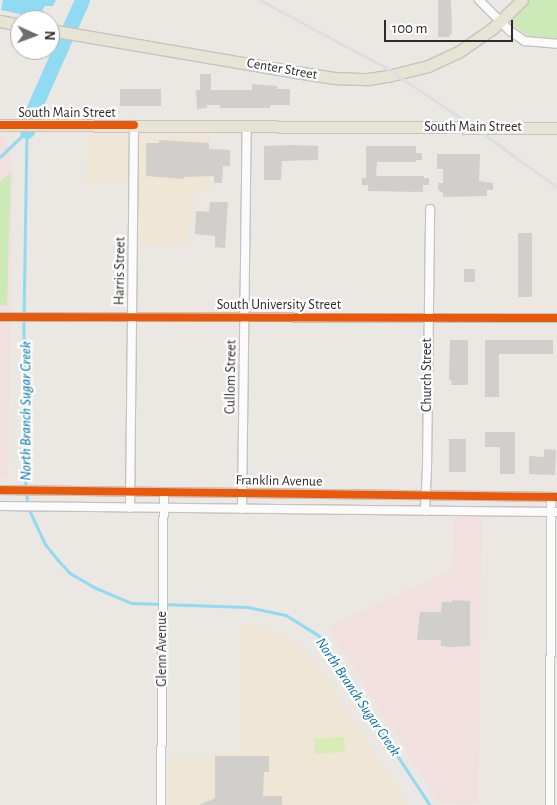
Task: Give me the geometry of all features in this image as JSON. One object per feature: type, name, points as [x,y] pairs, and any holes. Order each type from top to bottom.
[{"type":"main road","name":"Center Street","points":[[60,32],[333,78],[368,79],[405,72],[443,59],[480,38],[522,0]]},
{"type":"main road","name":"South Main Street","points":[[0,125],[557,128]]},
{"type":"street","points":[[479,0],[510,30],[525,41],[557,44]]},
{"type":"street","name":"Harris Street","points":[[130,508],[134,125]]},
{"type":"street","name":"Cullom Street","points":[[242,509],[246,126]]},
{"type":"street","name":"Church Street","points":[[425,511],[430,209]]},
{"type":"street","name":"South University Street","points":[[0,317],[557,318]]},
{"type":"street","name":"Franklin Avenue","points":[[0,490],[554,496]]},
{"type":"street","name":"Glenn Avenue","points":[[161,805],[164,492]]},
{"type":"street","points":[[550,805],[554,496]]},
{"type":"street","name":"Franklin Avenue","points":[[0,506],[554,512]]},
{"type":"shaded area","points":[[88,134],[211,134],[211,193],[194,193],[193,217],[188,217],[188,245],[138,244],[139,184],[86,183]]},
{"type":"shaded area","points":[[0,136],[5,137],[13,166],[8,478],[0,478]]},
{"type":"shaded area","points":[[454,515],[482,515],[478,804],[439,803],[328,627],[453,569]]},
{"type":"shaded area","points":[[239,624],[255,625],[282,634],[303,648],[321,668],[408,805],[168,805],[168,757],[212,759],[212,752],[239,752]]},
{"type":"green space","points":[[531,0],[557,0],[557,39],[530,37],[513,25],[512,19]]},
{"type":"green space","points":[[11,172],[7,305],[0,305],[0,182]]},
{"type":"green space","points":[[344,737],[345,752],[315,754],[314,739]]},
{"type":"water","points":[[3,0],[56,0],[53,6],[45,6],[43,10],[10,10],[10,12],[1,10]]},
{"type":"building","points":[[438,0],[451,0],[452,34],[450,34],[450,37],[438,37]]},
{"type":"building","points":[[200,74],[211,74],[211,90],[252,90],[252,84],[277,86],[277,89],[290,89],[290,105],[270,105],[270,108],[220,108],[220,105],[207,105],[207,108],[197,109],[196,90],[200,90]]},
{"type":"building","points":[[120,89],[161,89],[161,106],[120,106]]},
{"type":"building","points":[[159,140],[209,143],[209,149],[230,150],[230,166],[223,166],[222,183],[214,183],[214,176],[184,177],[184,179],[146,176],[146,143],[159,143]]},
{"type":"building","points":[[264,146],[318,146],[318,160],[282,161],[281,180],[264,180]]},
{"type":"building","points":[[366,146],[416,146],[416,153],[422,153],[422,160],[416,160],[416,162],[377,162],[376,176],[424,176],[424,178],[429,178],[429,185],[423,185],[423,192],[368,191],[368,185],[362,185],[362,178],[366,178]]},
{"type":"building","points":[[437,154],[480,154],[479,181],[493,183],[493,190],[487,190],[487,196],[443,197],[443,193],[438,190],[438,183],[443,183],[443,169],[437,169]]},
{"type":"building","points":[[210,202],[228,202],[225,248],[215,247],[215,236],[195,234],[196,211],[209,212]]},
{"type":"building","points":[[518,233],[532,233],[532,297],[518,297]]},
{"type":"building","points":[[464,269],[475,269],[475,282],[464,282]]},
{"type":"building","points":[[450,340],[468,340],[468,385],[451,385],[452,381],[449,380]]},
{"type":"building","points":[[485,340],[553,340],[553,354],[499,354],[499,397],[485,397]]},
{"type":"building","points":[[485,432],[515,432],[515,474],[500,474],[500,447],[485,447]]},
{"type":"building","points":[[449,439],[466,439],[466,472],[449,472]]},
{"type":"building","points":[[544,449],[556,450],[555,475],[529,474],[529,456],[544,457]]},
{"type":"building","points":[[452,600],[470,601],[470,646],[441,646],[441,640],[417,640],[420,612],[441,612],[442,602],[452,602]]},
{"type":"building","points":[[215,756],[269,756],[269,772],[264,772],[263,796],[282,796],[282,805],[199,805],[215,798]]},
{"type":"waterway","points":[[27,131],[33,110],[82,0]]},
{"type":"waterway","name":"North Branch Sugar Creek","points":[[27,131],[24,329],[26,488],[28,504]]},
{"type":"waterway","points":[[0,157],[26,132]]},
{"type":"waterway","name":"North Branch Sugar Creek","points":[[29,509],[46,545],[58,560],[70,573],[96,588],[132,603],[248,607],[286,615],[319,636],[430,805]]},
{"type":"railway","points":[[260,0],[385,67],[463,119],[557,187]]},
{"type":"cycle path","points":[[0,125],[134,125]]},
{"type":"cycle path","points":[[0,317],[557,318]]},
{"type":"cycle path","points":[[0,490],[557,497]]}]
